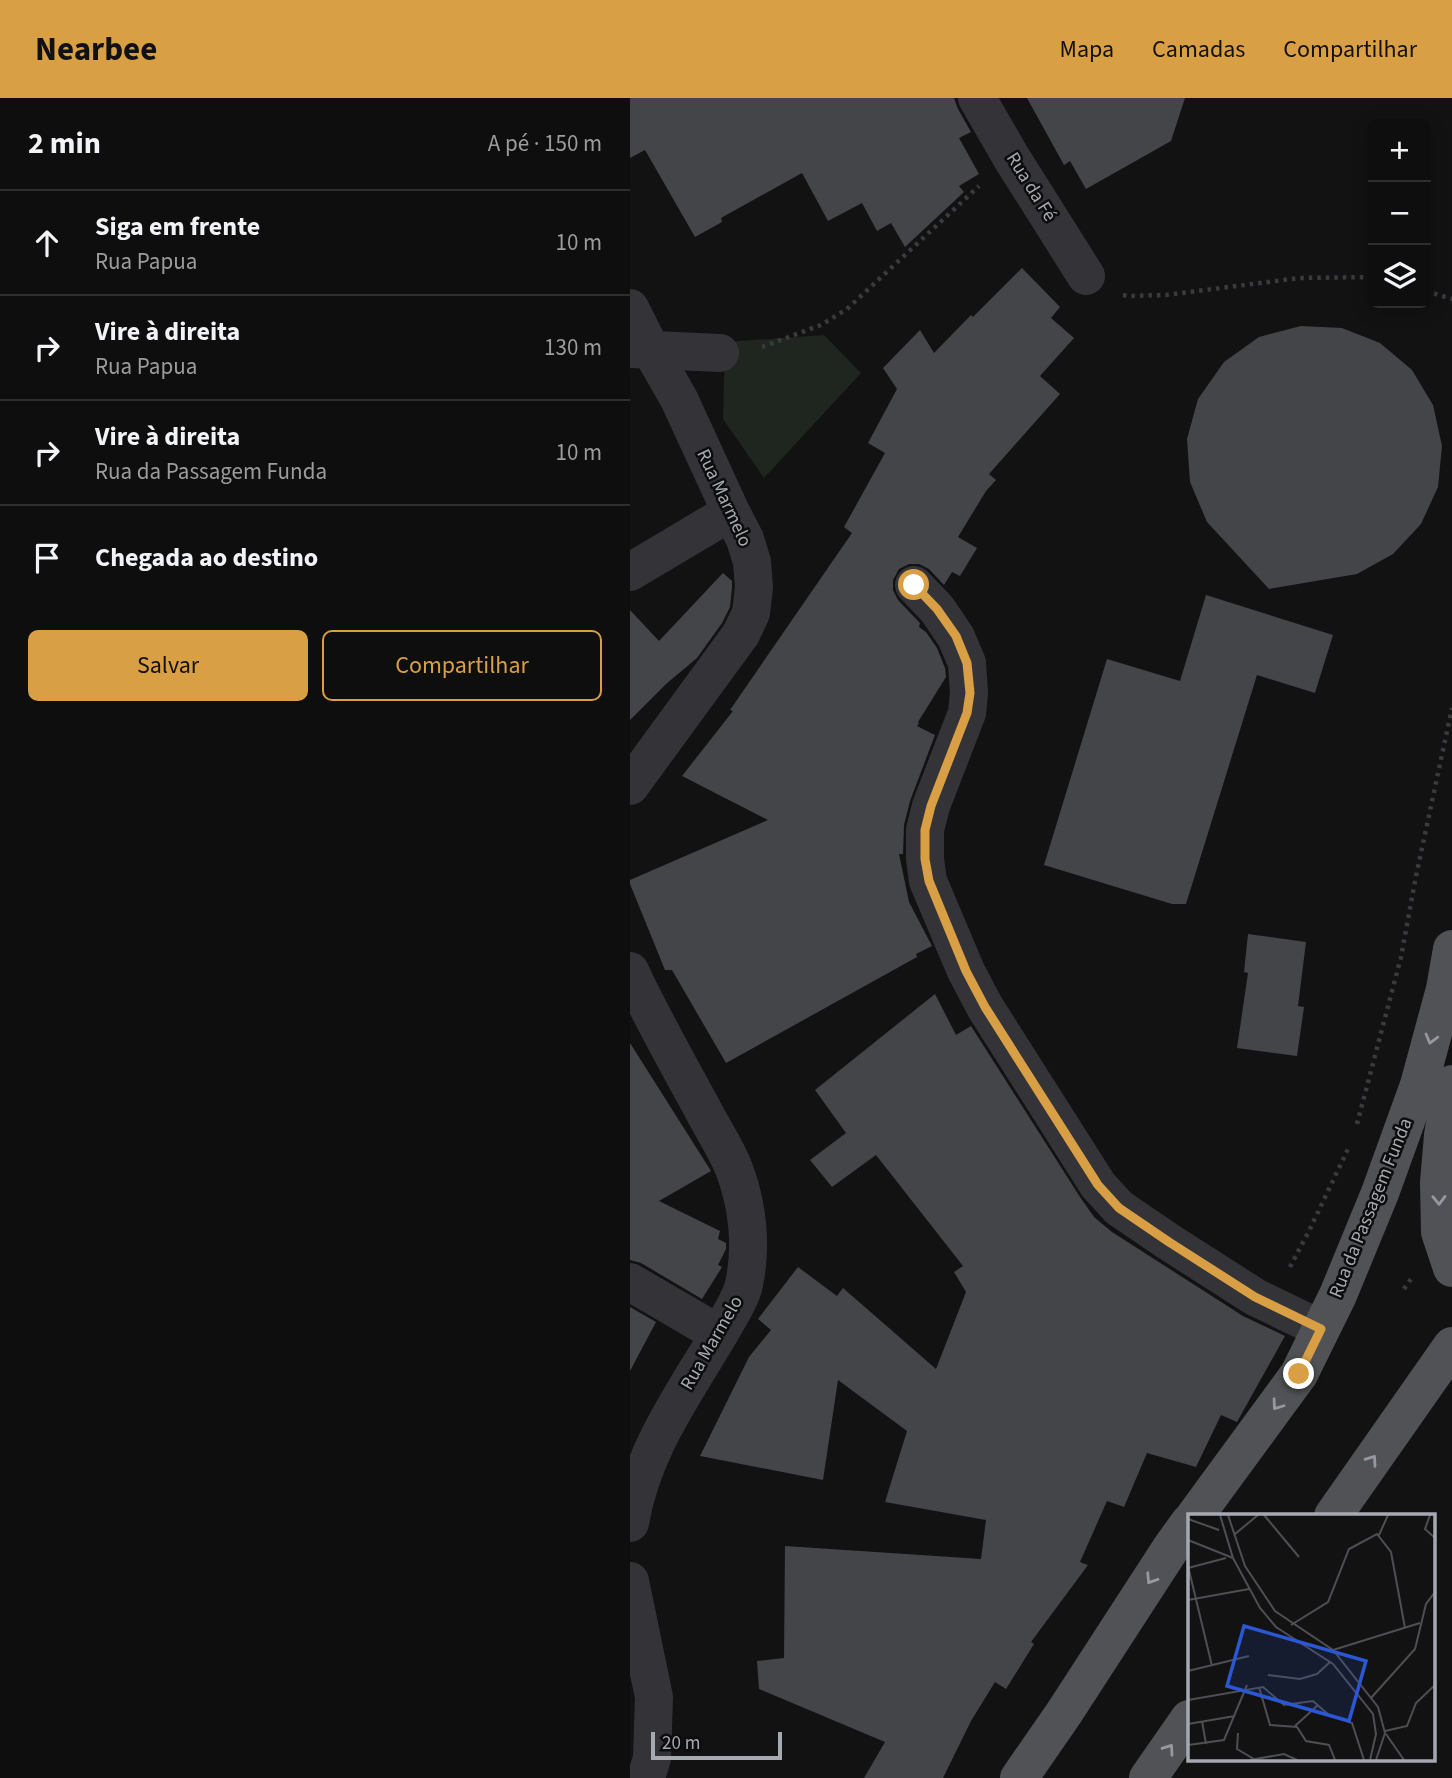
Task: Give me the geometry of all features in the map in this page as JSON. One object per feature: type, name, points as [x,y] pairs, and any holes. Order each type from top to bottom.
[{"type":"main road","name":"Rua da Passagem Funda","points":[[1196,1514],[1299,1374],[1338,1295],[1380,1194],[1419,1085],[1452,948]]},
{"type":"main road","points":[[1452,1084],[1443,1135],[1439,1182],[1440,1232],[1452,1268]]},
{"type":"main road","points":[[1334,1514],[1452,1346]]},
{"type":"main road","points":[[1019,1778],[1188,1524]]},
{"type":"main road","points":[[1148,1778],[1188,1720]]},
{"type":"street","name":"Rua da Fé","points":[[977,98],[1086,276]]},
{"type":"street","name":"Rua Marmelo","points":[[630,307],[641,350],[680,399],[745,539],[752,562],[754,587],[751,613],[741,634],[630,786]]},
{"type":"street","points":[[641,350],[720,353]]},
{"type":"street","points":[[630,572],[731,512]]},
{"type":"street","points":[[914,585],[937,609],[956,636],[967,663],[970,693],[967,713],[931,806],[925,830],[925,859],[929,881],[966,971],[985,1007],[1098,1185],[1119,1208],[1255,1297],[1321,1329]]},
{"type":"street","name":"Rua Marmelo","points":[[630,971],[734,1168],[747,1214],[748,1249],[744,1287],[654,1444],[633,1504],[630,1523]]},
{"type":"street","points":[[630,1282],[719,1334]]},
{"type":"street","points":[[630,1581],[654,1697],[652,1758],[646,1778]]},
{"type":"path","points":[[720,353],[760,348],[821,325],[847,309],[984,182]]},
{"type":"path","points":[[1086,276],[1097,288],[1128,296],[1166,295],[1299,278],[1368,277]]},
{"type":"path","points":[[1431,293],[1452,299]]},
{"type":"path","points":[[1357,1125],[1401,957],[1452,708]]},
{"type":"path","points":[[1270,1304],[1309,1231],[1353,1138]]},
{"type":"shaded area","points":[[824,335],[861,373],[764,478],[723,419],[725,342]]},
{"type":"building","points":[[630,98],[954,98],[971,132],[959,138],[979,174],[959,186],[964,192],[905,247],[891,223],[877,231],[862,203],[828,221],[802,173],[721,218],[722,222],[695,237],[645,150],[630,158]]},
{"type":"building","points":[[1027,98],[1185,98],[1171,141],[1086,189],[1070,161],[1064,165]]},
{"type":"building","points":[[1022,268],[1060,307],[1051,318],[1074,338],[1040,376],[1060,394],[989,474],[996,480],[986,491],[958,537],[977,548],[960,576],[952,572],[944,585],[929,569],[919,564],[909,564],[899,569],[893,580],[893,590],[898,600],[920,623],[919,627],[937,648],[946,677],[918,722],[917,726],[935,735],[910,801],[904,825],[903,854],[899,854],[909,902],[932,946],[916,954],[917,957],[726,1063],[672,970],[665,970],[630,880],[768,820],[682,776],[733,711],[730,710],[852,533],[844,527],[885,453],[868,443],[897,389],[883,368],[920,330],[934,353]]},
{"type":"building","points":[[1301,326],[1342,328],[1380,343],[1412,370],[1433,405],[1442,446],[1438,487],[1421,524],[1393,554],[1357,574],[1269,589],[1207,522],[1190,482],[1187,439],[1198,399],[1224,362],[1259,337]]},
{"type":"building","points":[[723,573],[732,581],[732,587],[730,607],[722,623],[697,658],[630,720],[630,610],[659,641]]},
{"type":"building","points":[[1206,595],[1333,635],[1315,693],[1257,675],[1186,904],[1172,904],[1044,865],[1107,659],[1180,681]]},
{"type":"building","points":[[1248,934],[1306,942],[1298,1006],[1304,1007],[1297,1056],[1237,1048],[1248,973],[1244,972]]},
{"type":"building","points":[[935,994],[956,1035],[971,1026],[1094,1217],[1112,1232],[1243,1316],[1285,1336],[1237,1422],[1221,1415],[1196,1467],[1147,1453],[1124,1507],[1107,1501],[1080,1562],[1088,1565],[1031,1642],[1034,1644],[1006,1689],[995,1682],[971,1721],[943,1778],[864,1778],[885,1742],[759,1689],[757,1661],[784,1658],[785,1546],[981,1559],[986,1520],[885,1502],[907,1431],[838,1380],[823,1480],[700,1456],[749,1357],[771,1330],[758,1319],[798,1267],[837,1296],[843,1288],[936,1369],[966,1292],[954,1272],[963,1266],[876,1155],[832,1187],[810,1160],[846,1133],[815,1090]]},
{"type":"building","points":[[630,1043],[711,1171],[659,1201],[720,1231],[718,1239],[726,1243],[718,1265],[722,1267],[702,1299],[641,1263],[630,1260]]},
{"type":"building","points":[[630,1307],[656,1322],[630,1371]]},
{"type":"route","points":[[914,585],[937,609],[956,636],[967,663],[970,693],[967,713],[931,806],[925,830],[925,859],[929,881],[966,971],[985,1007],[1098,1185],[1119,1208],[1255,1297],[1321,1329],[1299,1374]]}]
